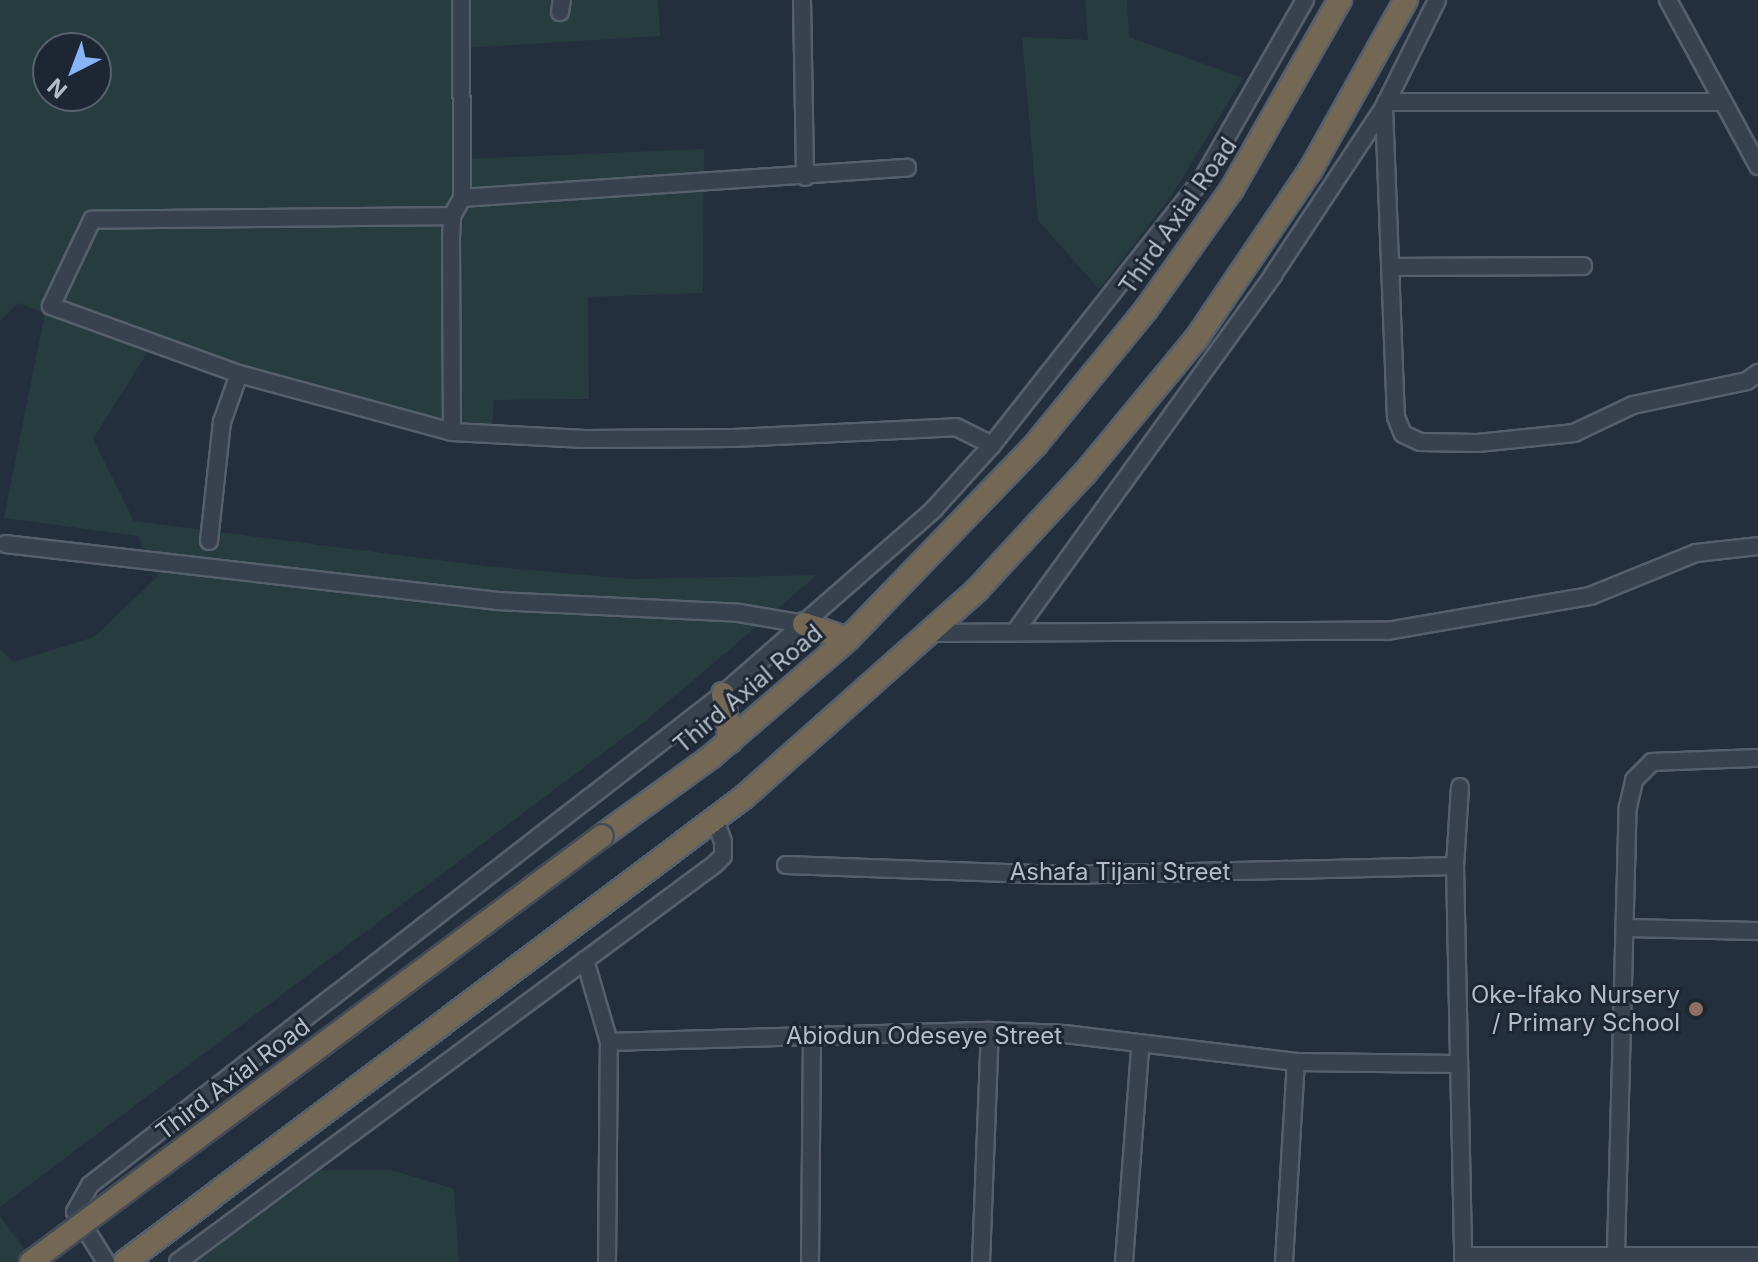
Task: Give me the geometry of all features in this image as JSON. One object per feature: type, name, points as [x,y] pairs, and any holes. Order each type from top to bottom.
[{"type":"highway","name":"Third Axial Road","points":[[31,1262],[730,741],[848,639],[1036,444],[1145,311],[1232,189],[1340,0]]},
{"type":"highway","points":[[125,1262],[715,819],[932,633],[1085,473],[1196,339],[1311,169],[1406,0]]},
{"type":"highway","points":[[804,624],[848,639]]},
{"type":"highway","points":[[723,694],[730,741]]},
{"type":"street","points":[[452,432],[452,216],[462,198],[461,0]]},
{"type":"street","points":[[802,0],[805,177]]},
{"type":"street","points":[[106,1262],[75,1212],[90,1185],[723,694],[910,531],[992,445],[1203,178],[1305,0]]},
{"type":"street","points":[[1015,632],[1273,275],[1385,104],[1437,0]]},
{"type":"street","points":[[1668,0],[1758,166]]},
{"type":"street","points":[[1385,104],[1723,102]]},
{"type":"street","points":[[1385,104],[1396,417],[1403,434],[1420,442],[1478,443],[1574,433],[1633,405],[1747,381],[1758,373]]},
{"type":"street","points":[[462,198],[907,168]]},
{"type":"street","points":[[452,216],[92,220],[51,306],[239,374],[452,432],[585,439],[734,438],[956,427],[992,445]]},
{"type":"street","points":[[1392,267],[1583,266]]},
{"type":"street","points":[[209,541],[222,422],[239,374]]},
{"type":"street","points":[[6,544],[497,601],[739,613],[804,624]]},
{"type":"street","points":[[932,633],[1387,631],[1590,596],[1696,553],[1758,546]]},
{"type":"street","points":[[1616,1252],[1628,807],[1640,769],[1652,762],[1758,758]]},
{"type":"street","points":[[1460,787],[1455,866],[1463,1259],[1616,1252],[1758,1256]]},
{"type":"street","points":[[178,1262],[723,856],[715,819]]},
{"type":"street","name":"Ashafa Tijani Street","points":[[786,865],[1062,875],[1455,866]]},
{"type":"street","points":[[1625,928],[1758,931]]},
{"type":"street","points":[[585,960],[609,1042],[607,1262]]},
{"type":"street","points":[[981,1262],[990,1031]]},
{"type":"street","name":"Abiodun Odeseye Street","points":[[609,1042],[990,1031],[1065,1034],[1140,1047],[1296,1062],[1457,1064]]},
{"type":"street","points":[[810,1262],[812,1036]]},
{"type":"street","points":[[1124,1262],[1140,1047]]},
{"type":"street","points":[[1284,1262],[1296,1062]]},
{"type":"green space","points":[[0,0],[658,0],[660,36],[463,48],[465,159],[704,149],[703,293],[588,297],[589,399],[494,400],[492,430],[343,401],[152,345],[93,439],[134,521],[485,566],[630,579],[817,575],[643,723],[0,1207],[0,649],[14,662],[94,637],[158,576],[138,536],[4,518],[45,313],[18,303],[0,321]]},
{"type":"green space","points":[[1085,0],[1127,0],[1129,37],[1243,78],[1172,195],[1099,289],[1038,220],[1022,37],[1088,40]]},
{"type":"green space","points":[[321,1170],[391,1170],[454,1189],[459,1262],[196,1262]]},
{"type":"green space","points":[[0,1216],[34,1262],[0,1262]]},
{"type":"place","name":"Oke-Ifako Nursery / Primary School","points":[[1696,1009]]}]
